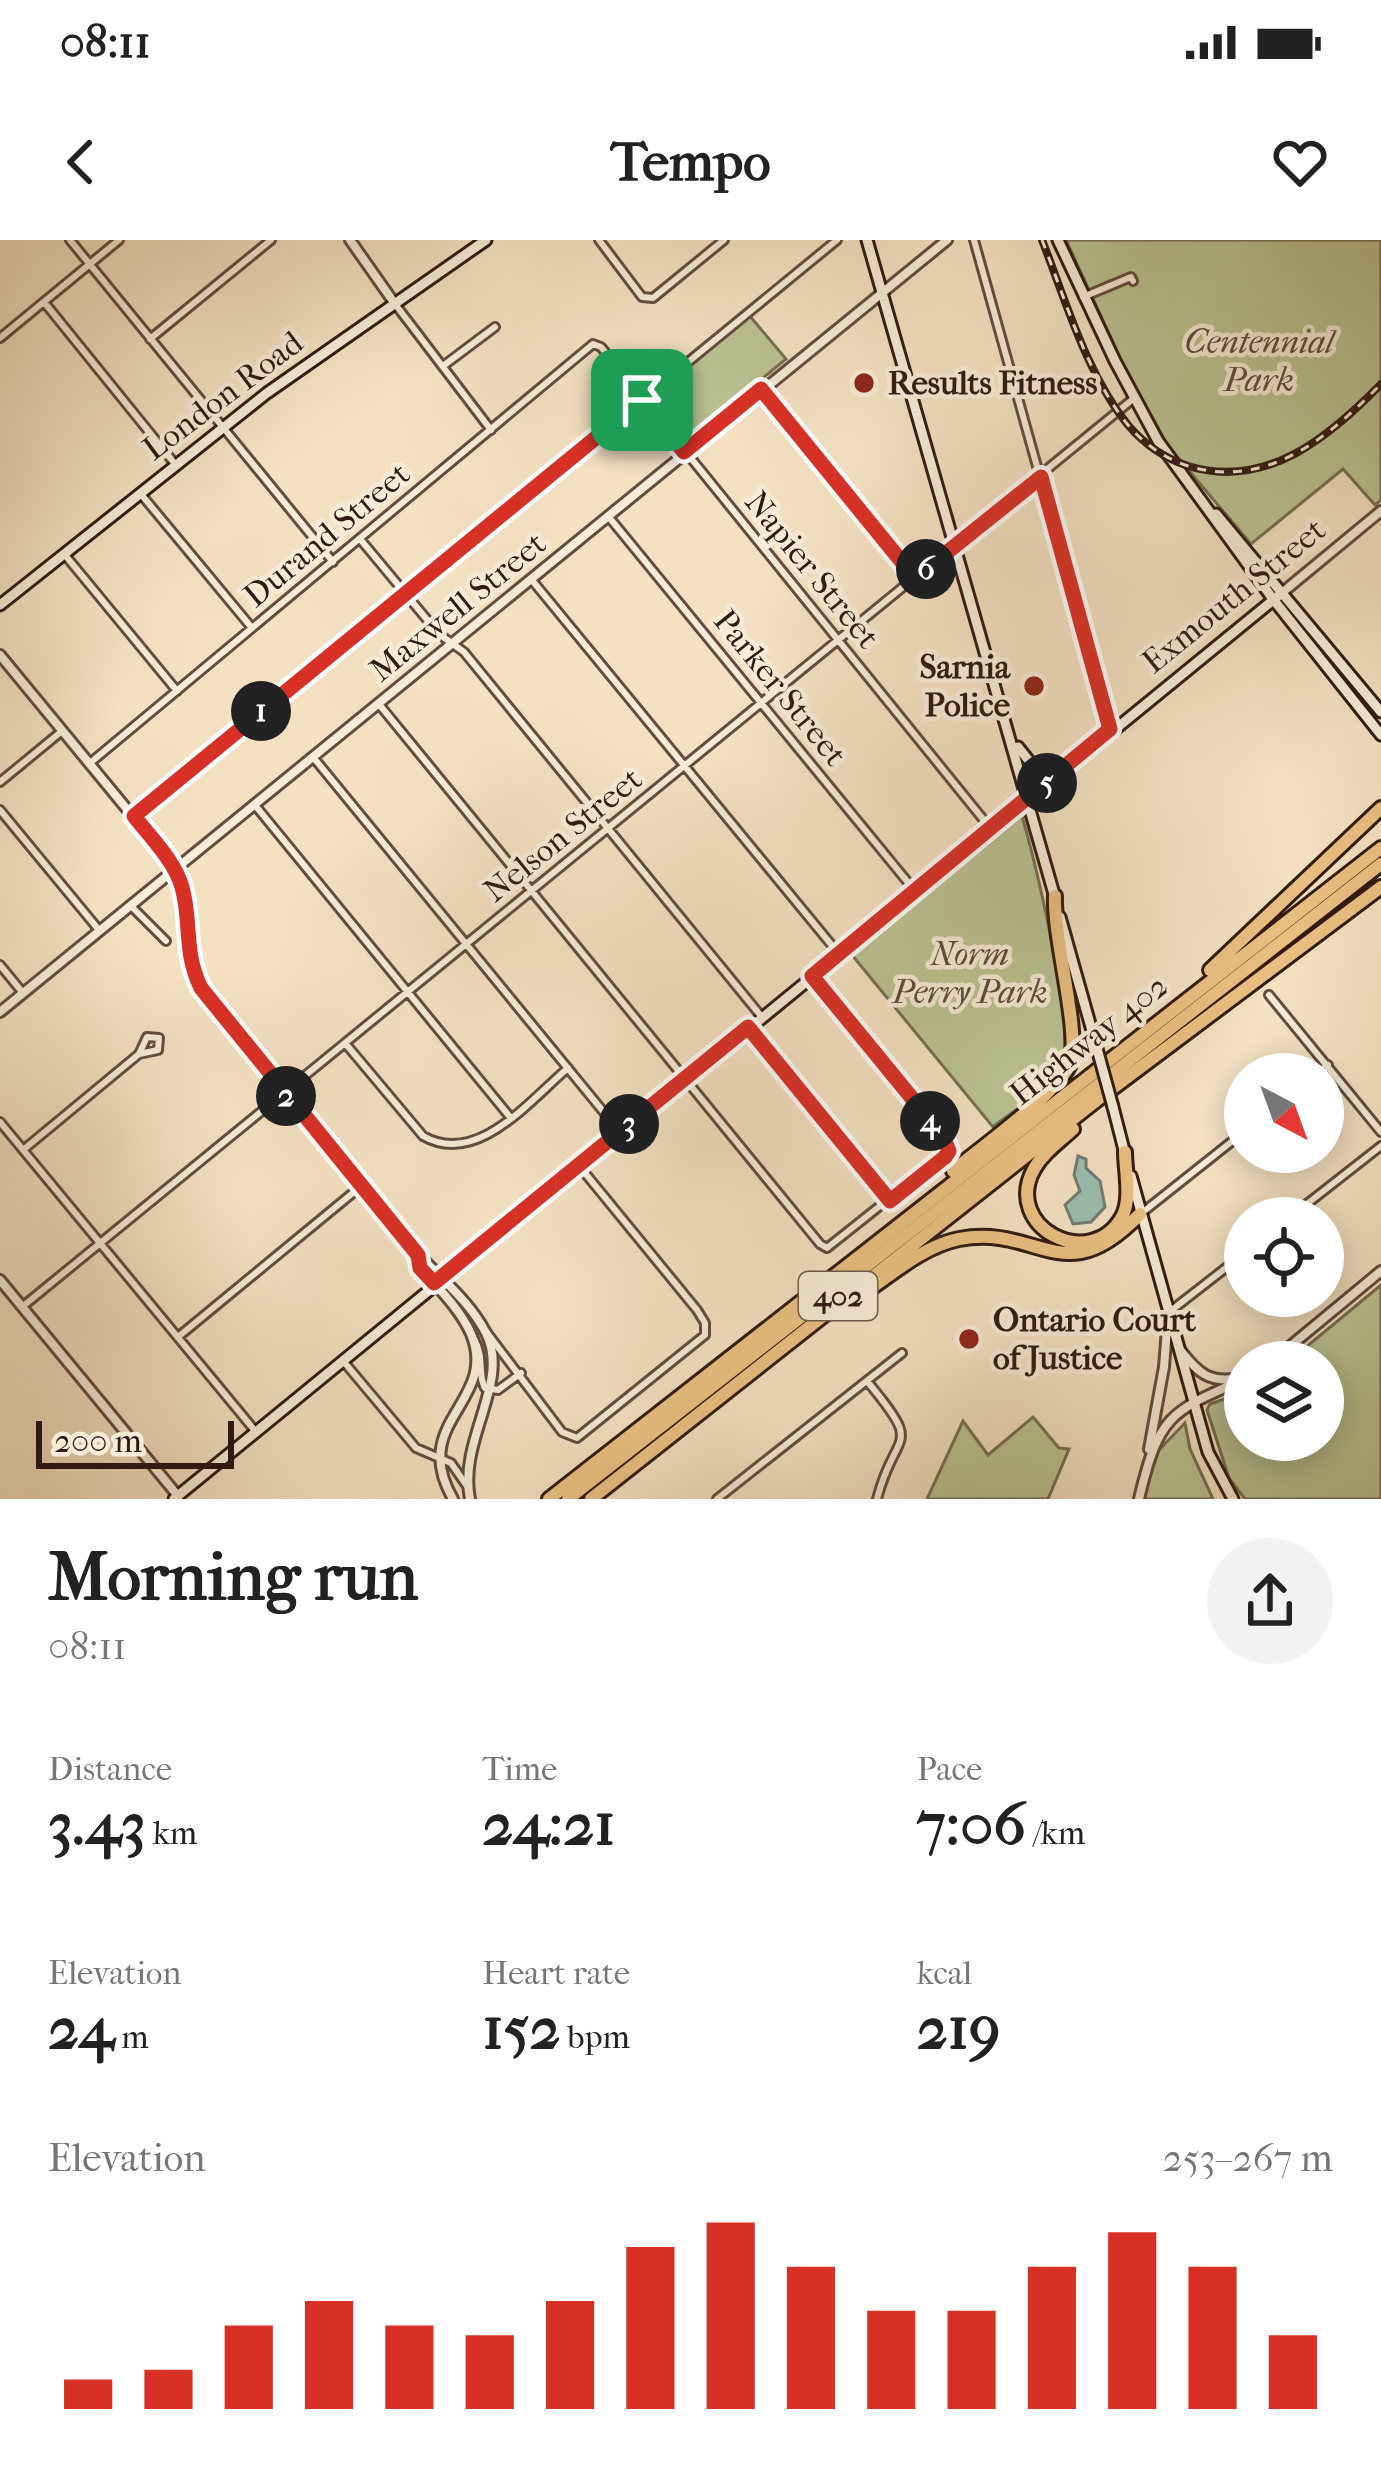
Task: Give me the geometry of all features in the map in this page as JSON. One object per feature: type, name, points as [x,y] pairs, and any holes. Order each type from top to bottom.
[{"type":"highway","points":[[1063,1096],[1228,954],[1381,808]]},
{"type":"highway","name":"Highway 402","points":[[549,1499],[1381,848]]},
{"type":"highway","points":[[591,1499],[1281,960],[1381,875]]},
{"type":"highway","points":[[568,1499],[1381,875]]},
{"type":"highway","name":"Highway 402","points":[[579,1499],[1381,875]]},
{"type":"highway","points":[[736,1352],[1065,1074],[1072,1041],[1054,926],[1054,896]]},
{"type":"highway","points":[[1125,1152],[1126,1204],[1110,1230],[1091,1241],[1072,1244],[1053,1238],[1040,1227],[1027,1196],[1036,1165],[1127,1079]]},
{"type":"highway","points":[[784,1350],[922,1254],[949,1242],[975,1238],[1062,1254],[1086,1253],[1118,1236],[1140,1214]]},
{"type":"main road","name":"London Road","points":[[0,605],[223,427],[485,240]]},
{"type":"main road","points":[[867,240],[1010,732],[1193,1400],[1208,1451],[1233,1499]]},
{"type":"main road","points":[[1058,240],[1133,399],[1158,441],[1381,735]]},
{"type":"main road","points":[[1278,595],[1381,712]]},
{"type":"main road","name":"Exmouth Street","points":[[176,1498],[1278,595]]},
{"type":"main road","points":[[1010,732],[1037,772],[1072,761]]},
{"type":"street","points":[[70,240],[333,562]]},
{"type":"street","points":[[0,338],[118,240]]},
{"type":"street","points":[[150,339],[271,240]]},
{"type":"street","points":[[350,240],[491,430]]},
{"type":"street","points":[[598,240],[642,297],[653,298],[724,240]]},
{"type":"street","points":[[134,816],[838,240]]},
{"type":"street","name":"Maxwell Street","points":[[0,1012],[947,240]]},
{"type":"street","points":[[974,240],[1110,729]]},
{"type":"street","points":[[1084,296],[1131,277],[1133,281]]},
{"type":"street","points":[[44,302],[175,464]]},
{"type":"street","points":[[443,366],[495,327]]},
{"type":"street","name":"Napier Street","points":[[593,344],[601,347],[992,829]]},
{"type":"street","name":"Durand Street","points":[[90,763],[593,344]]},
{"type":"street","points":[[761,389],[915,578]]},
{"type":"street","name":"Nelson Street","points":[[22,1307],[1133,399]]},
{"type":"street","points":[[140,492],[252,628]]},
{"type":"street","name":"Exmouth Street","points":[[1278,595],[1381,511]]},
{"type":"street","name":"Parker Street","points":[[608,516],[915,891]]},
{"type":"street","points":[[360,539],[466,655],[761,1016]]},
{"type":"street","points":[[64,554],[177,691]]},
{"type":"street","points":[[531,579],[839,953]]},
{"type":"street","points":[[0,655],[174,869],[182,885],[191,967],[216,1009],[438,1280],[521,1373],[562,1432],[572,1437],[583,1435],[701,1340],[706,1328],[697,1310],[579,1166]]},
{"type":"street","points":[[378,703],[827,1248],[949,1151],[943,1136],[812,976]]},
{"type":"street","points":[[0,782],[63,730]]},
{"type":"street","points":[[313,757],[620,1132]]},
{"type":"street","points":[[254,804],[510,1117]]},
{"type":"street","points":[[0,810],[98,930]]},
{"type":"street","points":[[130,904],[166,940]]},
{"type":"street","points":[[0,965],[23,993]]},
{"type":"street","points":[[1269,994],[1318,1053]]},
{"type":"street","points":[[748,1027],[890,1201]]},
{"type":"street","points":[[345,1043],[423,1136],[454,1148],[476,1142],[568,1068]]},
{"type":"street","points":[[23,1150],[140,1054]]},
{"type":"street","points":[[1344,1085],[1381,1132]]},
{"type":"street","points":[[0,1122],[256,1432]]},
{"type":"street","points":[[1316,1197],[1381,1146]]},
{"type":"street","points":[[1140,1214],[1224,1148]]},
{"type":"street","points":[[178,1337],[361,1186]]},
{"type":"street","points":[[1139,1499],[1166,1358],[1168,1313],[1224,1269]]},
{"type":"street","points":[[1296,1341],[1381,1271]]},
{"type":"street","points":[[0,1280],[176,1498]]},
{"type":"street","points":[[438,1280],[483,1357],[482,1384],[489,1390],[503,1388],[521,1373]]},
{"type":"street","points":[[467,1486],[469,1451],[489,1390],[492,1355],[483,1328]]},
{"type":"street","points":[[442,1477],[443,1432],[473,1382],[476,1356],[469,1331]]},
{"type":"street","points":[[1179,1349],[1196,1371],[1224,1381]]},
{"type":"street","points":[[717,1499],[902,1353]]},
{"type":"street","points":[[342,1359],[416,1448],[435,1462],[453,1499]]},
{"type":"street","points":[[867,1381],[902,1429],[901,1445],[877,1499]]},
{"type":"street","points":[[1148,1462],[1165,1425],[1193,1400],[1224,1387]]},
{"type":"street","points":[[416,1448],[458,1469],[470,1499]]},
{"type":"green space","name":"Centennial Park","points":[[1066,240],[1381,240],[1381,500],[1375,505],[1343,469],[1251,544],[1168,446],[1122,362]]},
{"type":"green space","points":[[749,315],[786,359],[683,444],[646,399]]},
{"type":"green space","name":"Norm Perry Park","points":[[1022,816],[1052,944],[1065,1046],[1062,1064],[1050,1082],[993,1127],[852,955]]},
{"type":"green space","points":[[1381,1285],[1381,1499],[1245,1499],[1229,1478],[1207,1410],[1210,1404],[1224,1399],[1224,1461],[1344,1461],[1344,1341],[1313,1341]]},
{"type":"green space","points":[[1033,1417],[1059,1448],[1069,1449],[1048,1499],[927,1499],[963,1421],[988,1455]]},
{"type":"green space","points":[[1185,1423],[1190,1449],[1213,1499],[1143,1499],[1155,1454]]},
{"type":"water","points":[[1078,1156],[1086,1159],[1086,1168],[1100,1181],[1105,1207],[1091,1222],[1073,1224],[1065,1205],[1080,1191],[1074,1175]]},
{"type":"railway","points":[[1042,240],[1078,336],[1113,405],[1141,438],[1179,463],[1217,472],[1270,465],[1318,440],[1381,384]]},
{"type":"place","name":"Results Fitness","points":[[864,383]]},
{"type":"place","name":"Sarnia Police","points":[[1034,686]]},
{"type":"place","name":"Ontario Court of Justice","points":[[969,1339]]},
{"type":"route","points":[[761,389],[915,578],[1041,477],[1110,729],[812,976],[943,1136],[949,1151],[945,1157],[890,1201],[748,1027],[434,1283],[420,1268],[418,1255],[201,988],[186,941],[182,885],[134,816],[642,400],[684,452],[761,389]]}]
